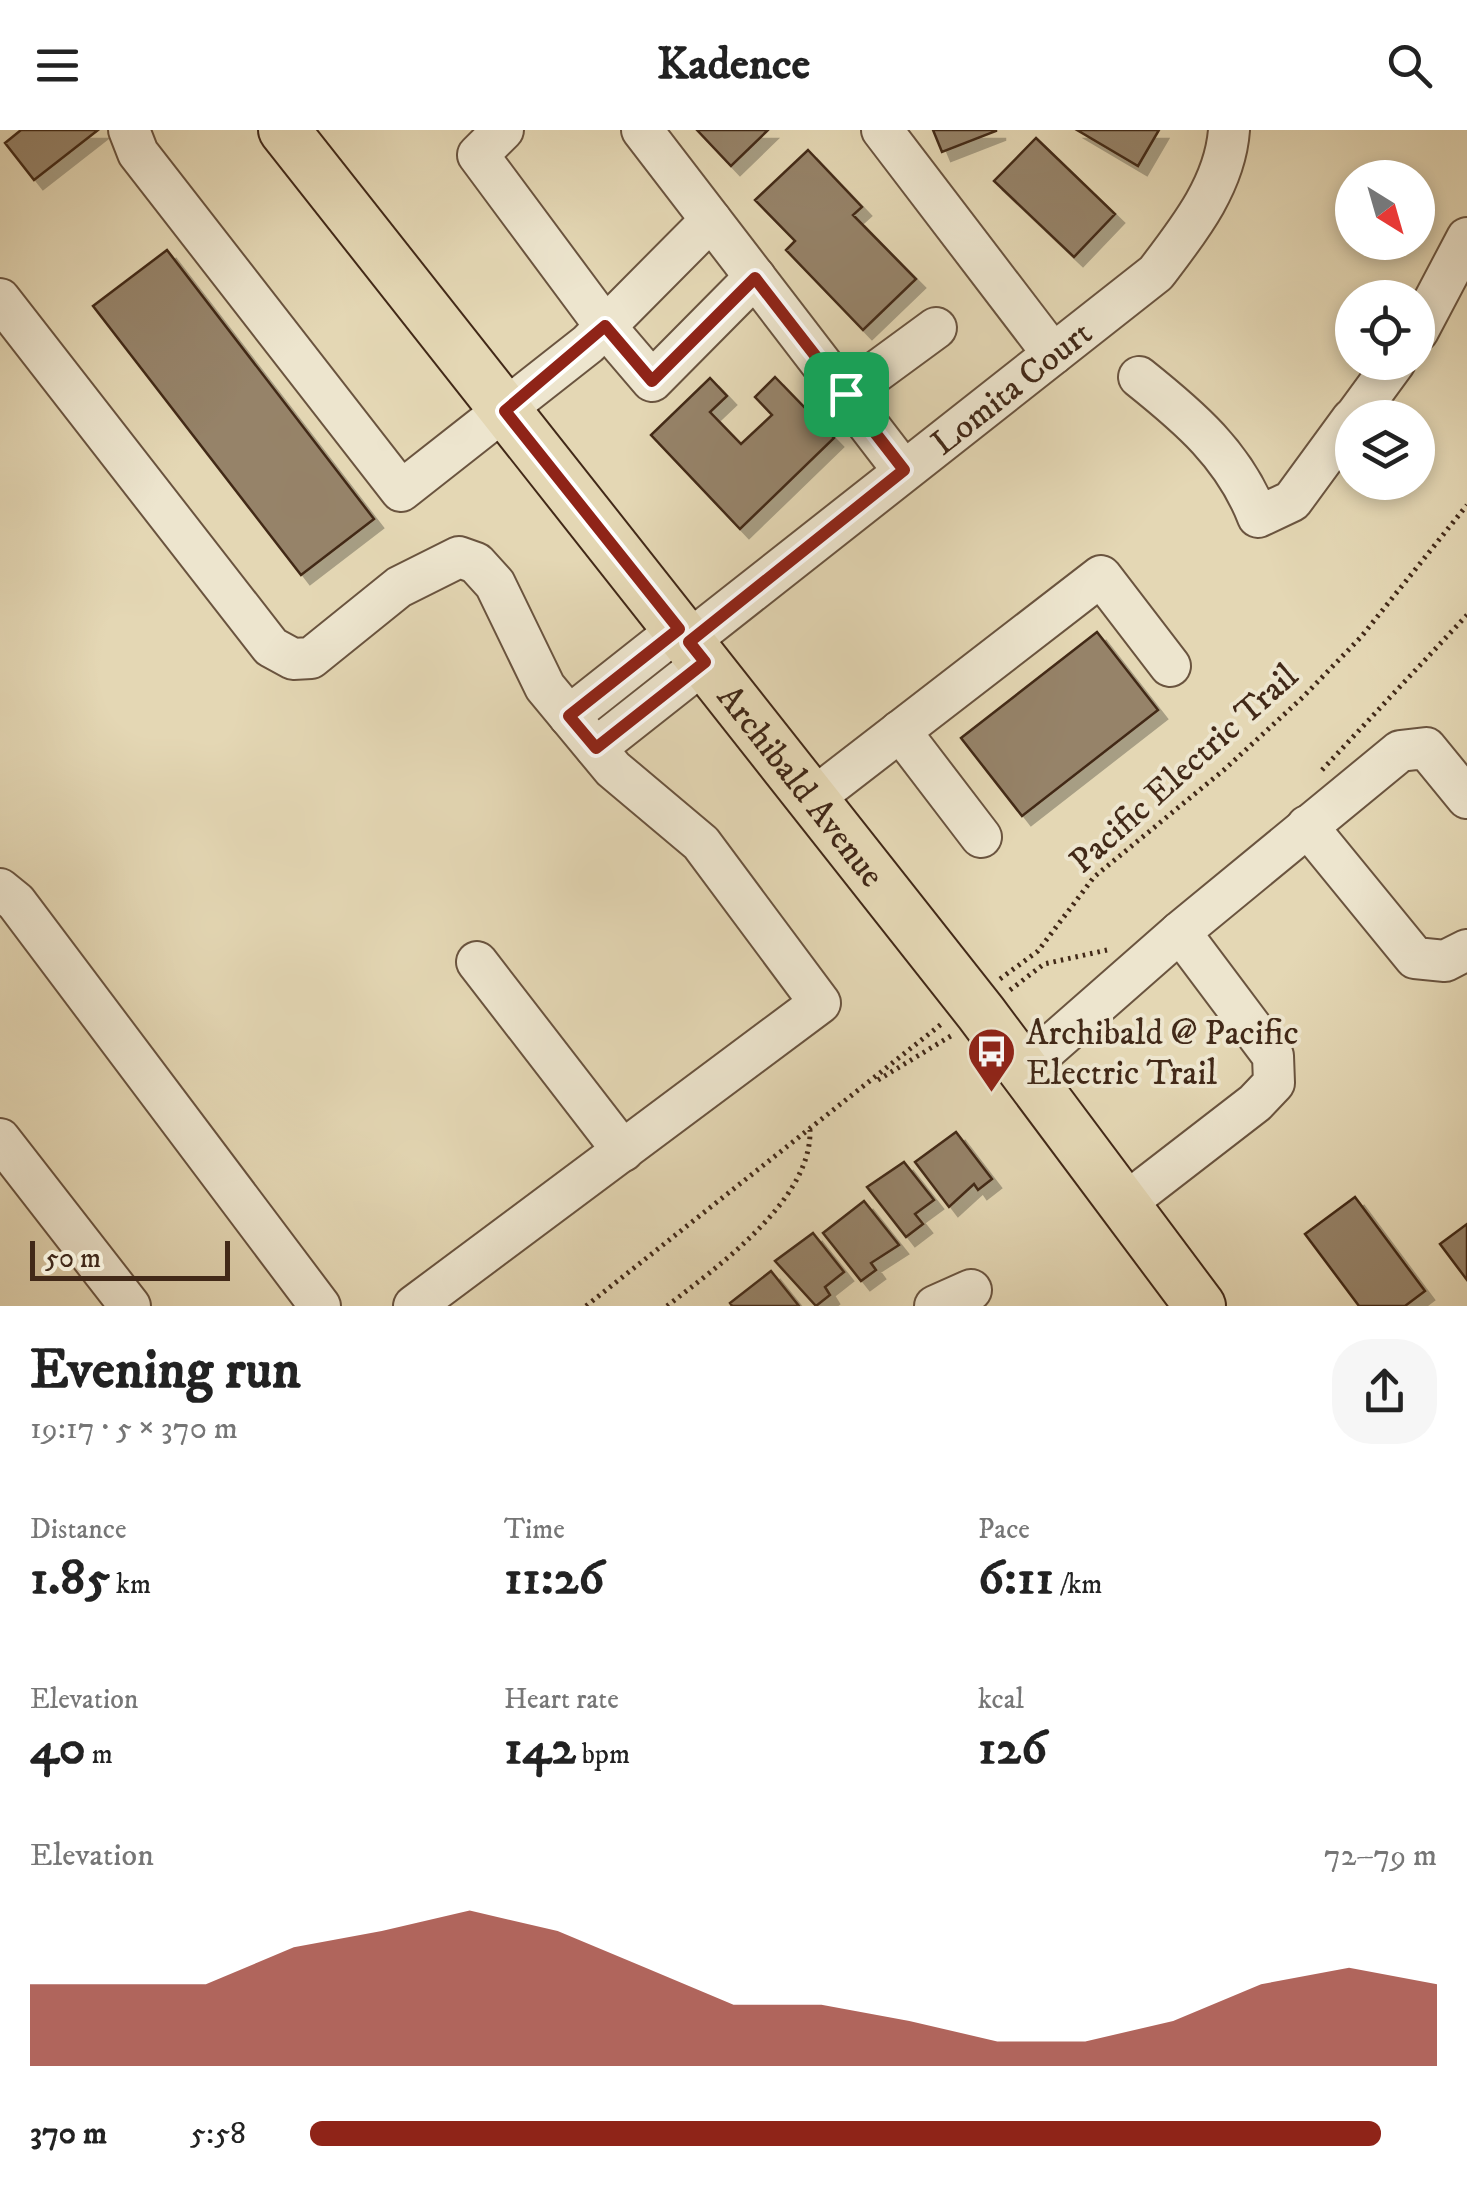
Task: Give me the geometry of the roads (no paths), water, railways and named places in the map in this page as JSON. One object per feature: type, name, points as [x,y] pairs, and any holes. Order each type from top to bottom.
[{"type":"main road","name":"Archibald Avenue","points":[[284,130],[977,1007],[1200,1306]]},
{"type":"street","points":[[129,130],[138,153],[401,491],[505,411],[605,326],[711,220]]},
{"type":"street","points":[[503,130],[478,155],[605,326],[652,381],[755,278]]},
{"type":"street","points":[[642,130],[904,470]]},
{"type":"street","points":[[882,130],[1052,354]]},
{"type":"street","name":"Lomita Court","points":[[691,644],[904,470],[1156,273],[1201,214],[1228,146],[1228,130]]},
{"type":"street","points":[[1435,299],[1467,238]]},
{"type":"street","points":[[0,298],[271,646],[292,660],[312,658],[399,587],[459,557],[476,563],[495,584],[545,686],[612,769],[701,843],[820,1003],[414,1306]]},
{"type":"street","points":[[846,394],[936,328]]},
{"type":"street","points":[[1139,377],[1198,424],[1244,482],[1258,516],[1292,501],[1335,442]]},
{"type":"street","points":[[811,800],[1101,576],[1170,666]]},
{"type":"street","points":[[569,716],[691,644]]},
{"type":"street","points":[[596,748],[691,644]]},
{"type":"street","points":[[900,732],[981,837]]},
{"type":"street","points":[[1024,1069],[1180,932],[1407,748],[1431,752],[1467,798]]},
{"type":"street","points":[[1307,826],[1415,958],[1445,962],[1467,950]]},
{"type":"street","points":[[0,888],[16,902],[320,1306]]},
{"type":"street","points":[[1123,1205],[1255,1104],[1274,1082],[1273,1056],[1180,932]]},
{"type":"street","points":[[477,962],[622,1151]]},
{"type":"street","points":[[0,1140],[130,1306]]},
{"type":"street","points":[[935,1306],[971,1290]]},
{"type":"place","name":"Archibald @ Pacific Electric Trail","points":[[991,1094]]}]
